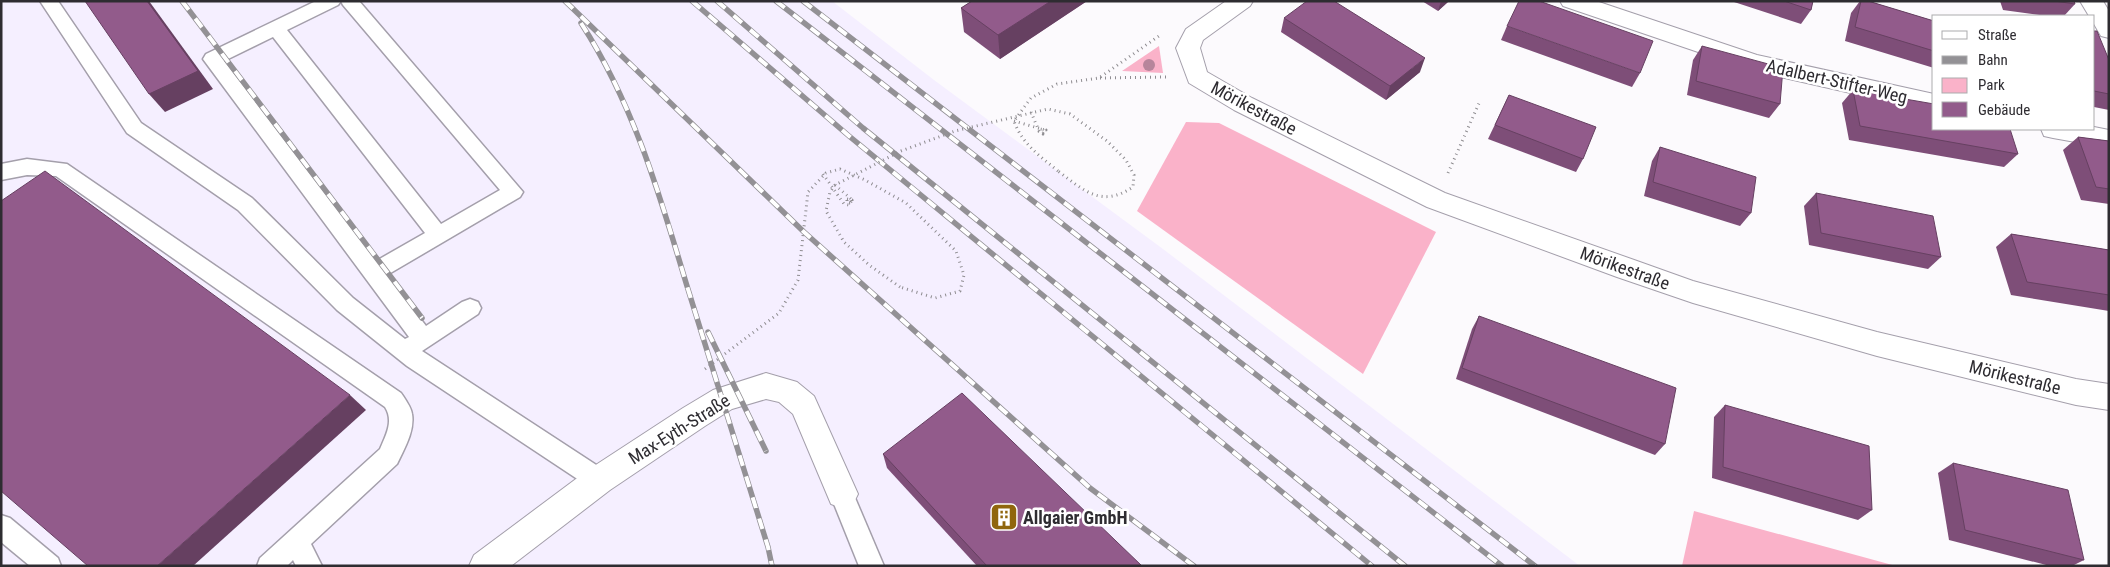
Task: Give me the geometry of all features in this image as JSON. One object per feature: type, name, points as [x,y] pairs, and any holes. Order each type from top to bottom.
[{"type":"street","name":"Mörikestraße","points":[[1242,1],[1194,36],[1188,48],[1197,76],[1243,104],[1436,200],[1693,292],[1877,344],[2076,392],[2109,397]]},
{"type":"street","name":"Adalbert-Stifter-Weg","points":[[1571,1],[1754,63],[1932,103]]},
{"type":"street","points":[[2091,1],[2109,30]]},
{"type":"street","points":[[2059,130],[2109,139]]},
{"type":"street","name":"Max-Eyth-Straße","points":[[485,566],[599,480],[723,399],[766,386],[787,391],[804,405],[842,494]]},
{"type":"lane","points":[[49,1],[134,128],[245,204],[345,304],[414,345],[550,449],[599,480]]},
{"type":"lane","points":[[332,1],[212,59],[373,273],[414,345]]},
{"type":"lane","points":[[349,1],[513,192],[373,273]]},
{"type":"lane","points":[[276,29],[438,236]]},
{"type":"lane","points":[[1,172],[27,166],[60,169],[393,400],[402,414],[400,430],[389,456],[269,566]]},
{"type":"lane","points":[[414,345],[470,308]]},
{"type":"lane","points":[[842,494],[872,566]]},
{"type":"lane","points":[[1,526],[49,566]]},
{"type":"lane","points":[[296,541],[310,566]]},
{"type":"path","points":[[1099,78],[1162,34]]},
{"type":"path","points":[[1014,121],[1031,98],[1057,84],[1099,78],[1197,76]]},
{"type":"path","points":[[1436,200],[1480,101]]},
{"type":"path","points":[[698,375],[779,313],[798,280],[808,192],[825,174],[840,169],[865,180],[906,203],[928,222],[956,251],[964,275],[960,291],[935,298],[900,287],[869,265],[844,242],[826,211],[830,192],[836,185],[901,151],[955,131],[1048,109],[1070,114],[1107,141],[1126,160],[1134,175],[1133,187],[1115,197],[1102,197],[1090,191],[1058,171],[1032,150],[1018,134],[1014,121]]},
{"type":"path","points":[[1014,121],[1043,128],[1045,130],[1043,134],[1041,133],[1038,131],[1039,130],[1042,128],[1044,129],[1046,130],[1045,133],[1043,134],[1039,131],[1037,125],[1031,112]]},
{"type":"path","points":[[825,174],[844,204],[849,205],[852,202],[852,200],[850,199],[847,199],[846,201],[849,204],[852,203],[853,201],[850,198],[836,185]]},
{"type":"shaded area","points":[[1,1],[832,1],[934,80],[1163,249],[1580,566],[1,566]]},
{"type":"green space","points":[[1159,46],[1163,73],[1122,71]]},
{"type":"green space","points":[[1186,122],[1219,123],[1436,232],[1363,374],[1137,211]]},
{"type":"green space","points":[[1694,511],[1896,566],[1682,566]]},
{"type":"building","points":[[85,1],[147,1],[198,71],[149,94]]},
{"type":"building","points":[[972,1],[1051,1],[998,35],[961,8]]},
{"type":"building","points":[[1307,1],[1334,1],[1425,58],[1390,86],[1284,18]]},
{"type":"building","points":[[1519,1],[1539,1],[1653,41],[1640,73],[1507,26]]},
{"type":"building","points":[[1784,1],[1813,1],[1811,10]]},
{"type":"building","points":[[1861,1],[1868,1],[1932,20],[1932,50],[1855,27]]},
{"type":"building","points":[[2054,1],[2074,1],[2075,4]]},
{"type":"building","points":[[2095,31],[2097,31],[2109,60],[2109,94],[2095,91]]},
{"type":"building","points":[[1702,46],[1783,68],[1780,104],[1696,81]]},
{"type":"building","points":[[1853,90],[1932,104],[1932,130],[2010,130],[2018,154],[1860,126]]},
{"type":"building","points":[[1509,95],[1596,127],[1583,159],[1495,125]]},
{"type":"building","points":[[2078,137],[2109,141],[2109,189],[2096,187]]},
{"type":"building","points":[[1660,147],[1756,177],[1751,213],[1653,182]]},
{"type":"building","points":[[45,171],[350,395],[157,566],[88,566],[1,491],[1,201]]},
{"type":"building","points":[[1816,193],[1933,216],[1941,257],[1821,233]]},
{"type":"building","points":[[2011,234],[2109,250],[2109,295],[2027,282]]},
{"type":"building","points":[[1479,316],[1676,388],[1665,444],[1462,368]]},
{"type":"building","name":"Allgaier GmbH","points":[[962,393],[1142,566],[987,566],[883,454]]},
{"type":"building","points":[[1725,405],[1869,446],[1872,510],[1723,467]]},
{"type":"building","points":[[1953,463],[2068,490],[2084,560],[1965,530]]},
{"type":"railway","points":[[182,1],[422,318]]},
{"type":"railway","points":[[565,1],[804,232],[1090,488],[1194,566]]},
{"type":"railway","points":[[692,1],[849,136],[1372,566]]},
{"type":"railway","points":[[717,1],[863,128],[1405,566]]},
{"type":"railway","points":[[776,1],[1502,566]]},
{"type":"railway","points":[[803,1],[1535,566]]},
{"type":"railway","points":[[581,23],[600,54],[616,86],[655,184],[768,547],[772,566]]},
{"type":"railway","points":[[708,332],[766,451]]},
{"type":"place","name":"Allgaier GmbH","points":[[1004,517]]}]
